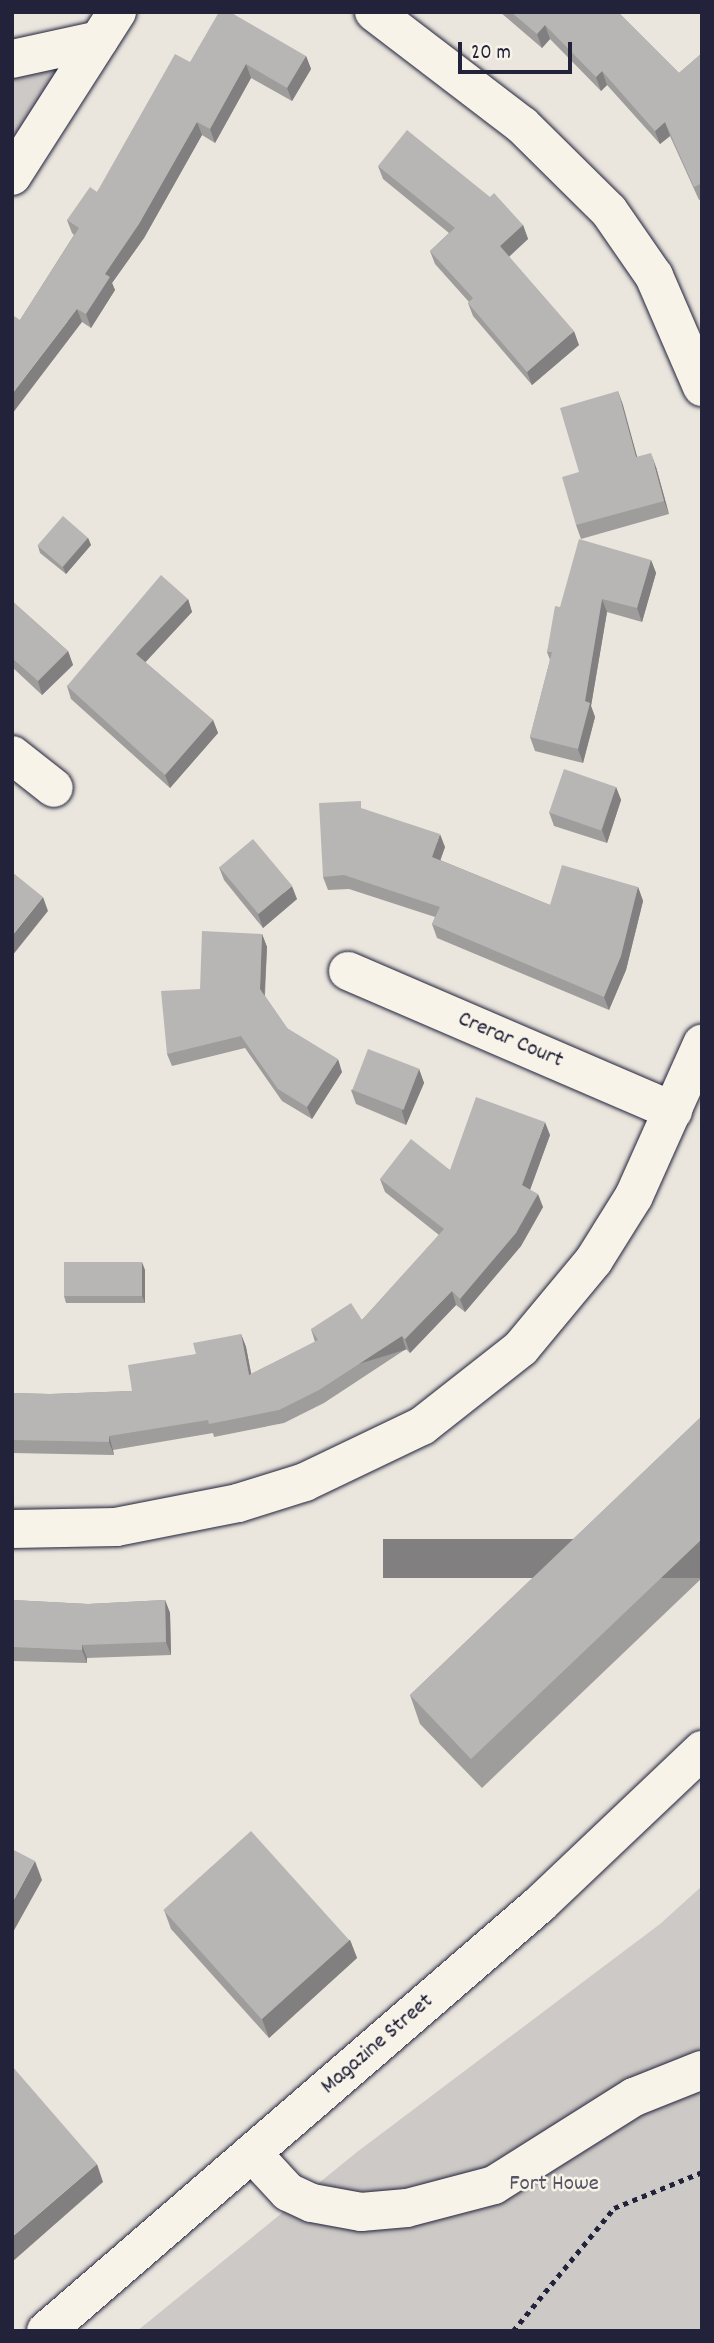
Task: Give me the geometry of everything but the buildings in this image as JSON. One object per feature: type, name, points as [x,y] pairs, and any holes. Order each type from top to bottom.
[{"type":"street","points":[[374,12],[522,125],[609,211],[654,276],[702,387]]},
{"type":"street","points":[[12,59],[108,26]]},
{"type":"street","points":[[12,176],[108,26]]},
{"type":"street","points":[[12,755],[54,788]]},
{"type":"street","name":"Crerar Court","points":[[348,971],[673,1111]]},
{"type":"street","points":[[12,1529],[116,1527],[238,1503],[305,1482],[422,1426],[521,1348],[594,1260],[634,1196],[702,1044]]},
{"type":"street","name":"Magazine Street","points":[[46,2331],[540,1904],[702,1750]]},
{"type":"street","points":[[252,2153],[288,2192],[312,2203],[361,2212],[407,2208],[494,2185],[634,2096],[702,2070]]},
{"type":"path","points":[[513,2331],[614,2208],[702,2172]]},
{"type":"green space","points":[[99,40],[12,176],[12,59]]},
{"type":"green space","name":"Fort Howe","points":[[702,1886],[702,2331],[137,2331],[357,2152],[660,1924]]}]
